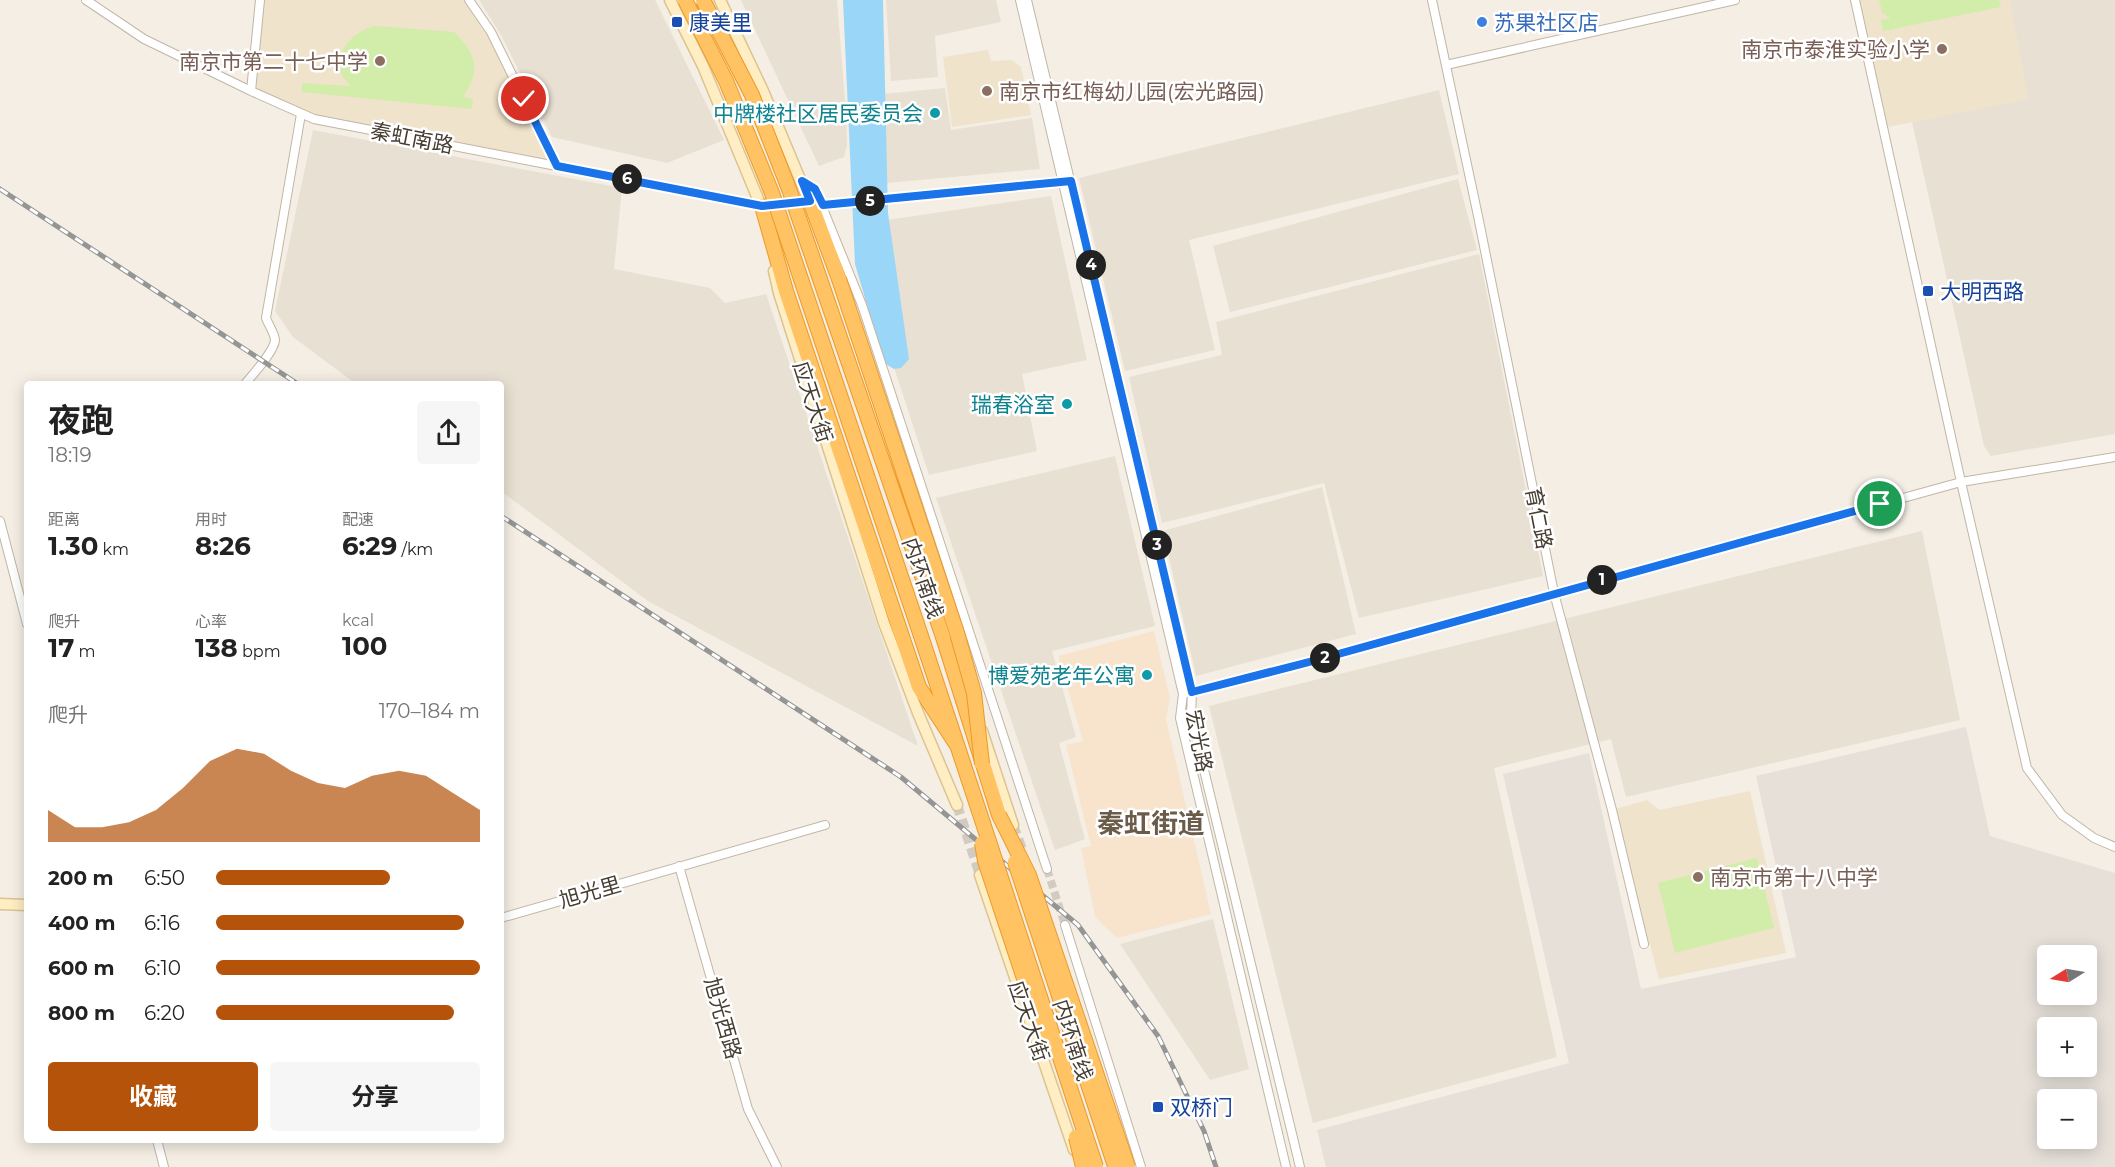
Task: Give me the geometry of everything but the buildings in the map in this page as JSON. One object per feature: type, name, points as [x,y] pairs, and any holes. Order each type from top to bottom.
[{"type":"highway","name":"内环南线","points":[[685,0],[726,81],[772,193],[1096,1167]]},
{"type":"highway","name":"内环南线","points":[[703,0],[752,95],[789,189],[943,637],[982,764],[1115,1167]]},
{"type":"highway","points":[[821,204],[839,279],[957,633],[974,693],[982,764]]},
{"type":"highway","points":[[762,206],[786,291],[919,687],[956,744]]},
{"type":"highway","points":[[978,808],[985,861],[1081,1151],[1083,1167]]},
{"type":"highway","points":[[999,815],[1029,875],[1117,1138],[1129,1167]]},
{"type":"main road","name":"应天大街","points":[[670,0],[703,66],[762,206],[779,293],[884,623],[918,713],[957,805]]},
{"type":"main road","points":[[720,0],[802,181],[821,204],[833,282],[1013,825]]},
{"type":"main road","name":"应天大街","points":[[980,875],[1083,1167]]},
{"type":"main road","points":[[0,904],[24,905]]},
{"type":"main road","points":[[1056,940],[1129,1167]]},
{"type":"street","name":"秦虹南路","points":[[86,0],[144,39],[314,119],[762,206],[821,204]]},
{"type":"street","points":[[251,91],[260,0]]},
{"type":"street","points":[[470,0],[491,32],[557,166]]},
{"type":"street","name":"宏光路","points":[[1020,0],[1067,181],[1192,692],[1191,716],[1300,1167]]},
{"type":"street","name":"宏光路","points":[[1027,0],[1183,694],[1180,718],[1286,1167]]},
{"type":"street","name":"育仁路","points":[[1432,0],[1554,593],[1612,810],[1644,944]]},
{"type":"street","points":[[1446,65],[1735,0]]},
{"type":"street","points":[[1855,0],[1961,482],[2027,768],[2062,815],[2094,837],[2115,847]]},
{"type":"street","points":[[248,381],[263,361],[275,338],[266,318],[301,114]]},
{"type":"street","points":[[1047,869],[862,305],[821,204],[1067,181]]},
{"type":"street","points":[[1183,694],[1313,661],[1961,482],[2115,457]]},
{"type":"street","points":[[0,521],[23,589]]},
{"type":"street","name":"旭光里","points":[[504,917],[825,825]]},
{"type":"street","name":"旭光西路","points":[[679,866],[748,1108],[777,1167]]},
{"type":"street","points":[[1065,925],[1141,1167]]},
{"type":"street","points":[[158,1143],[164,1167]]},
{"type":"shaded area","name":"南京市第二十七中学","points":[[260,0],[469,0],[491,32],[557,166],[314,119],[251,91]]},
{"type":"shaded area","points":[[479,0],[655,0],[724,140],[667,163],[552,137],[501,35]]},
{"type":"shaded area","name":"康美里","points":[[741,0],[837,0],[846,113],[847,145],[844,157],[819,166]]},
{"type":"shaded area","points":[[886,0],[996,0],[1001,22],[935,36],[938,77],[891,81]]},
{"type":"shaded area","name":"南京市泰淮实验小学","points":[[1855,0],[2010,0],[2028,99],[1883,128]]},
{"type":"shaded area","points":[[1885,0],[2115,0],[2115,434],[1991,456],[1984,446]]},
{"type":"shaded area","name":"南京市红梅幼儿园(宏光路园)","points":[[988,50],[991,61],[1012,60],[1021,67],[1031,115],[952,127],[943,57]]},
{"type":"shaded area","points":[[945,88],[951,130],[1032,118],[1040,169],[887,183],[883,94]]},
{"type":"shaded area","points":[[1439,90],[1459,174],[1189,240],[1215,350],[1125,371],[1079,178]]},
{"type":"shaded area","points":[[313,130],[622,188],[614,269],[710,288],[725,303],[766,294],[918,746],[648,601],[504,493],[504,381],[352,381],[293,337],[275,311]]},
{"type":"shaded area","points":[[1458,179],[1477,250],[1230,312],[1213,246]]},
{"type":"shaded area","points":[[1051,196],[1087,360],[1022,374],[1037,451],[929,475],[892,361],[887,220]]},
{"type":"shaded area","points":[[1479,254],[1543,576],[1359,618],[1324,483],[1162,523],[1129,377],[1222,355],[1216,322]]},
{"type":"shaded area","points":[[1115,456],[1155,626],[1052,651],[1076,737],[1059,743],[1085,839],[1055,850],[936,498]]},
{"type":"shaded area","points":[[1322,487],[1356,634],[1196,676],[1163,531]]},
{"type":"shaded area","points":[[1922,531],[1960,720],[1626,797],[1611,739],[1494,768],[1557,1057],[1313,1123],[1209,706]]},
{"type":"shaded area","points":[[1154,631],[1170,698],[1166,719],[1211,914],[1117,938],[1095,917],[1081,848],[1091,846],[1066,745],[1083,741],[1058,656]]},
{"type":"shaded area","points":[[1966,727],[1990,836],[2115,873],[2115,1167],[1326,1167],[1317,1130],[1569,1063],[1503,774],[1589,753],[1641,989],[1796,957],[1756,776]]},
{"type":"shaded area","name":"南京市第十八中学","points":[[1750,791],[1786,953],[1659,979],[1650,944],[1644,944],[1612,810],[1647,800],[1659,810]]},
{"type":"shaded area","points":[[1213,919],[1249,1069],[1210,1080],[1120,944]]},
{"type":"green space","points":[[1879,0],[1999,0],[2001,7],[1883,31],[1881,20],[1890,18],[1882,12]]},
{"type":"green space","points":[[376,26],[454,32],[468,48],[474,63],[472,79],[463,97],[473,99],[472,109],[302,92],[302,83],[351,86],[342,75],[340,66],[343,50],[353,37]]},
{"type":"green space","points":[[1757,858],[1774,928],[1675,953],[1658,883]]},
{"type":"water","points":[[843,0],[883,0],[888,213],[909,359],[901,368],[894,369],[884,363],[855,264]]},
{"type":"tunnel","points":[[957,805],[980,875]]},
{"type":"tunnel","points":[[1013,825],[1023,852]]},
{"type":"tunnel","points":[[1047,869],[1065,925]]},
{"type":"railway","points":[[0,189],[293,381]]},
{"type":"railway","points":[[504,518],[901,777],[1078,925],[1158,1036],[1204,1131],[1216,1167]]},
{"type":"place","name":"康美里","points":[[677,22]]},
{"type":"place","name":"苏果社区店","points":[[1482,22]]},
{"type":"place","name":"南京市泰淮实验小学","points":[[1942,49]]},
{"type":"place","name":"南京市第二十七中学","points":[[380,61]]},
{"type":"place","name":"南京市红梅幼儿园(宏光路园)","points":[[987,91]]},
{"type":"place","name":"中牌楼社区居民委员会","points":[[935,113]]},
{"type":"place","name":"大明西路","points":[[1928,291]]},
{"type":"place","name":"瑞春浴室","points":[[1067,404]]},
{"type":"place","name":"博爱苑老年公寓","points":[[1147,675]]},
{"type":"place","name":"南京市第十八中学","points":[[1698,877]]},
{"type":"place","name":"双桥门","points":[[1158,1107]]},
{"type":"district","name":"秦虹街道","points":[[1151,823]]},
{"type":"route","points":[[524,99],[557,166],[762,206],[810,201],[802,181],[815,189],[823,205],[1071,181],[1192,692],[1313,661],[1880,504]]}]
